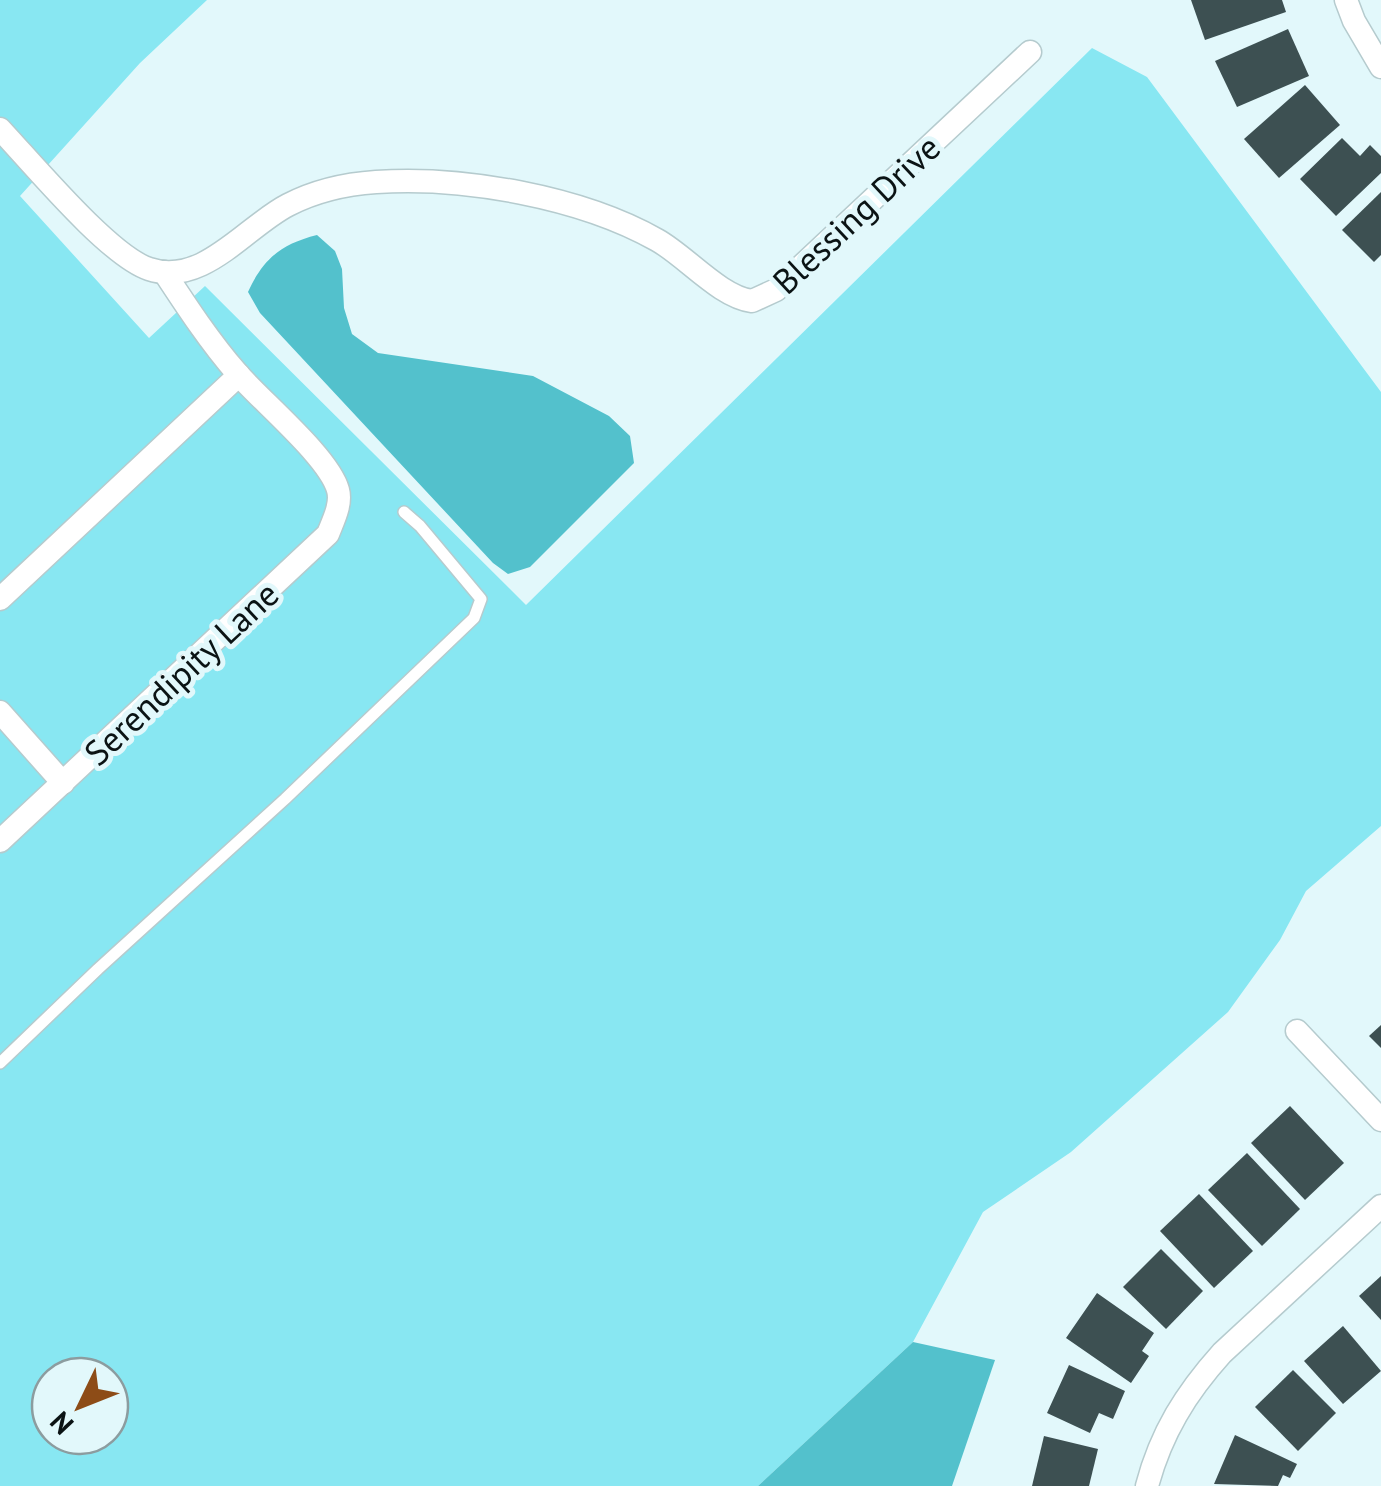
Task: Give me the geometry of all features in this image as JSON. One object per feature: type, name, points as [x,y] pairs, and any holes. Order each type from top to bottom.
[{"type":"street","points":[[1346,0],[1381,67]]},
{"type":"street","name":"Blessing Drive","points":[[164,272],[207,262],[274,212],[313,194],[357,184],[406,182],[521,194],[590,210],[660,242],[740,299],[765,298],[1030,52]]},
{"type":"street","points":[[0,129],[123,256],[149,270],[164,272],[239,376],[0,599]]},
{"type":"street","name":"Serendipity Lane","points":[[0,841],[328,534],[337,510],[338,492],[328,470],[239,376]]},
{"type":"street","points":[[0,712],[63,783]]},
{"type":"street","points":[[1297,1030],[1381,1120]]},
{"type":"street","points":[[1147,1486],[1166,1430],[1200,1378],[1381,1206]]},
{"type":"lane","points":[[0,1063],[474,618],[481,599],[404,512]]},
{"type":"shaded area","points":[[0,0],[207,0],[140,63],[20,196],[149,338],[205,286],[526,605],[1092,48],[1147,77],[1381,392],[1381,826],[1306,891],[1280,940],[1228,1012],[1071,1152],[983,1212],[913,1342],[758,1486],[0,1486]]},
{"type":"shaded area","points":[[317,235],[335,251],[342,269],[344,308],[352,334],[378,353],[533,376],[609,416],[630,436],[634,463],[530,567],[508,574],[493,563],[260,313],[248,292],[260,270],[283,248]]},
{"type":"shaded area","points":[[913,1342],[995,1360],[952,1486],[758,1486]]},
{"type":"building","points":[[1191,0],[1282,0],[1286,12],[1205,40]]},
{"type":"building","points":[[1288,29],[1309,76],[1237,107],[1215,61]]},
{"type":"building","points":[[1305,85],[1340,125],[1279,178],[1244,139]]},
{"type":"building","points":[[1342,138],[1360,156],[1370,145],[1381,156],[1381,173],[1336,216],[1300,179]]},
{"type":"building","points":[[1381,192],[1381,255],[1374,262],[1342,230]]},
{"type":"building","points":[[1381,1025],[1381,1048],[1369,1036]]},
{"type":"building","points":[[1290,1106],[1344,1163],[1305,1200],[1251,1143]]},
{"type":"building","points":[[1247,1153],[1300,1209],[1262,1246],[1208,1190]]},
{"type":"building","points":[[1199,1194],[1253,1251],[1214,1288],[1160,1231]]},
{"type":"building","points":[[1161,1249],[1203,1291],[1166,1329],[1123,1287]]},
{"type":"building","points":[[1381,1276],[1381,1320],[1359,1296]]},
{"type":"building","points":[[1097,1293],[1154,1333],[1142,1351],[1149,1356],[1131,1383],[1066,1338]]},
{"type":"building","points":[[1343,1326],[1381,1371],[1343,1404],[1304,1361]]},
{"type":"building","points":[[1069,1365],[1125,1391],[1113,1419],[1099,1413],[1090,1433],[1047,1413]]},
{"type":"building","points":[[1293,1370],[1336,1413],[1298,1451],[1255,1407]]},
{"type":"building","points":[[1235,1435],[1297,1464],[1290,1478],[1283,1475],[1278,1486],[1214,1484]]},
{"type":"building","points":[[1044,1436],[1098,1449],[1089,1486],[1032,1486]]}]
